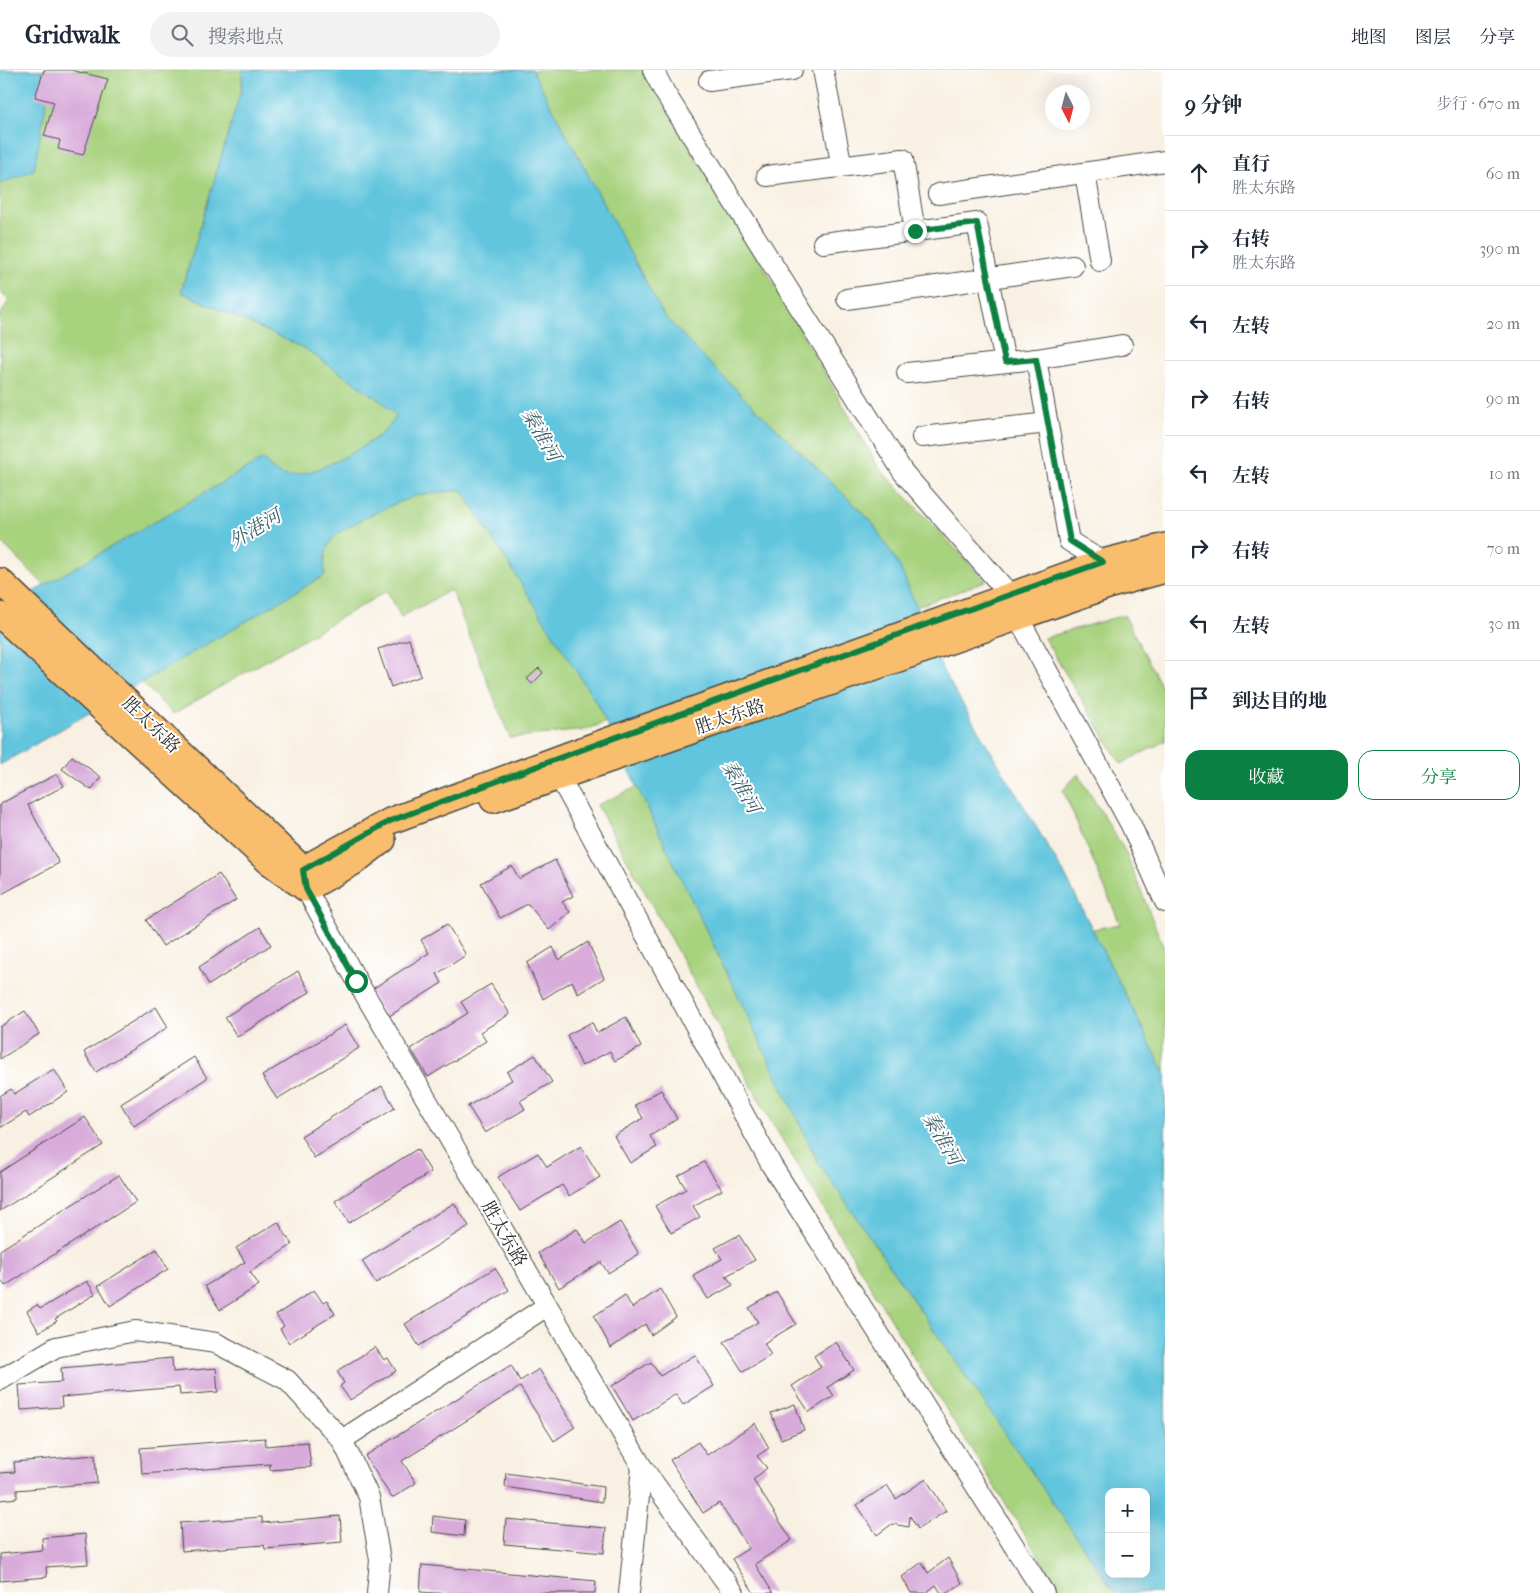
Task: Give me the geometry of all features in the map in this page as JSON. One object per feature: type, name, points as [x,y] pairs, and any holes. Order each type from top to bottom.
[{"type":"main road","name":"胜太东路","points":[[1014,606],[1103,562],[1165,546]]},
{"type":"main road","name":"胜太东路","points":[[0,615],[146,735],[305,879],[390,821],[566,765],[1014,606],[1111,585],[1165,570]]},
{"type":"main road","name":"胜太东路","points":[[0,581],[146,735]]},
{"type":"street","points":[[653,70],[665,93],[904,472],[1014,606],[1131,825],[1165,902]]},
{"type":"street","points":[[709,81],[792,70]]},
{"type":"street","points":[[823,70],[842,167]]},
{"type":"street","points":[[767,176],[904,159],[915,231]]},
{"type":"street","points":[[938,194],[1165,161]]},
{"type":"street","points":[[1085,173],[1100,262]]},
{"type":"street","points":[[823,243],[977,223],[1005,362]]},
{"type":"street","points":[[847,299],[1073,266]]},
{"type":"street","points":[[907,372],[1036,359],[1122,345]]},
{"type":"street","points":[[1036,359],[1070,541],[1103,562]]},
{"type":"street","points":[[922,437],[1048,423]]},
{"type":"street","points":[[566,765],[772,1166],[1044,1593]]},
{"type":"street","name":"胜太东路","points":[[305,879],[356,981],[642,1467],[734,1593]]},
{"type":"street","points":[[342,1440],[547,1306]]},
{"type":"street","points":[[0,1380],[56,1347],[135,1331],[216,1343],[287,1380],[342,1440],[369,1497],[380,1560],[377,1593]]},
{"type":"street","points":[[629,1593],[642,1467]]},
{"type":"green space","points":[[0,70],[642,70],[759,258],[879,468],[986,581],[585,730],[510,738],[451,590],[401,617],[387,591],[173,714],[0,541],[0,315],[9,301],[0,292]]},
{"type":"green space","points":[[1124,615],[1165,693],[1165,741],[1121,764],[1044,638]]},
{"type":"green space","points":[[1078,774],[1125,851],[1165,951],[1165,1593],[1062,1593],[915,1360],[768,1116],[597,805],[650,781],[763,992],[1120,924],[1063,790]]},
{"type":"water","points":[[0,70],[42,70],[49,88],[34,170],[0,184]]},
{"type":"water","points":[[242,70],[532,70],[663,314],[699,353],[872,522],[900,567],[943,671],[1066,877],[1165,1073],[1165,1593],[1115,1593],[818,1162],[597,704],[462,490],[419,495],[387,507],[348,527],[333,538],[326,551],[325,575],[0,765],[0,611],[263,459],[275,471],[284,475],[295,475],[324,467],[370,442],[390,426],[396,416],[381,401],[304,348],[181,292],[242,87]]},
{"type":"building","points":[[44,70],[71,70],[108,79],[83,155],[58,149],[60,140],[44,136],[54,102],[35,97]]},
{"type":"building","points":[[409,639],[421,676],[391,687],[378,649]]},
{"type":"building","points":[[539,668],[543,673],[532,684],[527,679]]},
{"type":"building","points":[[72,756],[101,777],[91,790],[62,769]]},
{"type":"building","points":[[57,774],[64,786],[28,805],[59,863],[0,895],[0,804]]},
{"type":"building","points":[[555,860],[573,896],[562,902],[570,912],[549,930],[528,904],[500,918],[481,883],[512,866],[519,879]]},
{"type":"building","points":[[219,874],[236,900],[163,946],[146,920]]},
{"type":"building","points":[[447,924],[466,955],[437,974],[442,983],[386,1018],[369,991],[429,953],[421,940]]},
{"type":"building","points":[[260,927],[271,945],[209,985],[199,967]]},
{"type":"building","points":[[588,942],[604,978],[578,994],[572,981],[543,999],[527,963],[553,947],[559,960]]},
{"type":"building","points":[[298,971],[310,992],[237,1037],[225,1017]]},
{"type":"building","points":[[491,984],[510,1014],[480,1032],[486,1041],[428,1077],[411,1049],[468,1013],[461,1002]]},
{"type":"building","points":[[156,1007],[168,1027],[96,1072],[84,1052]]},
{"type":"building","points":[[25,1011],[39,1034],[0,1059],[0,1027]]},
{"type":"building","points":[[626,1017],[641,1047],[615,1061],[610,1051],[582,1066],[567,1035],[592,1022],[597,1033]]},
{"type":"building","points":[[345,1025],[359,1048],[277,1099],[262,1076]]},
{"type":"building","points":[[535,1055],[552,1082],[520,1101],[525,1109],[485,1133],[468,1106],[512,1080],[507,1072]]},
{"type":"building","points":[[194,1057],[207,1078],[134,1126],[121,1104]]},
{"type":"building","points":[[54,1069],[68,1092],[29,1117],[26,1112],[0,1128],[0,1096],[11,1089],[14,1094]]},
{"type":"building","points":[[382,1086],[395,1108],[314,1158],[301,1136]]},
{"type":"building","points":[[661,1090],[677,1119],[650,1136],[657,1147],[630,1163],[614,1136],[643,1118],[635,1105]]},
{"type":"building","points":[[85,1117],[103,1145],[0,1211],[0,1172]]},
{"type":"building","points":[[581,1146],[600,1177],[569,1196],[562,1185],[520,1211],[498,1177],[538,1153],[547,1167]]},
{"type":"building","points":[[417,1149],[431,1172],[349,1223],[335,1201]]},
{"type":"building","points":[[704,1162],[722,1190],[693,1206],[700,1217],[671,1233],[655,1206],[686,1189],[678,1176]]},
{"type":"building","points":[[119,1175],[136,1202],[5,1286],[0,1278],[0,1250]]},
{"type":"building","points":[[454,1203],[469,1226],[376,1283],[362,1261]]},
{"type":"building","points":[[278,1222],[292,1245],[250,1272],[259,1285],[220,1310],[205,1286],[245,1262],[236,1248]]},
{"type":"building","points":[[620,1222],[639,1254],[608,1273],[601,1262],[559,1288],[538,1253],[577,1229],[586,1243]]},
{"type":"building","points":[[739,1235],[755,1260],[726,1276],[733,1285],[708,1299],[693,1275],[722,1259],[715,1248]]},
{"type":"building","points":[[157,1249],[168,1269],[110,1306],[98,1286]]},
{"type":"building","points":[[495,1268],[509,1290],[419,1346],[405,1324]]},
{"type":"building","points":[[87,1281],[95,1294],[55,1319],[57,1321],[39,1332],[27,1311],[37,1305],[40,1309]]},
{"type":"building","points":[[660,1289],[676,1317],[651,1335],[645,1324],[611,1348],[594,1316],[625,1295],[632,1308]]},
{"type":"building","points":[[314,1290],[323,1303],[327,1301],[335,1314],[289,1343],[280,1329],[284,1326],[276,1315]]},
{"type":"building","points":[[777,1292],[796,1324],[764,1343],[771,1355],[743,1372],[724,1342],[758,1322],[749,1308]]},
{"type":"building","points":[[836,1342],[854,1370],[828,1387],[834,1396],[809,1412],[792,1386],[821,1367],[814,1356]]},
{"type":"building","points":[[375,1347],[384,1360],[388,1358],[396,1371],[350,1400],[340,1386],[344,1383],[337,1371]]},
{"type":"building","points":[[695,1355],[714,1386],[683,1405],[676,1394],[633,1421],[612,1386],[651,1362],[660,1376]]},
{"type":"building","points":[[172,1358],[173,1372],[216,1368],[218,1392],[180,1395],[179,1387],[61,1397],[62,1407],[21,1410],[19,1385],[62,1382],[61,1368]]},
{"type":"building","points":[[511,1365],[520,1381],[539,1369],[575,1427],[554,1441],[520,1387],[402,1461],[416,1483],[392,1498],[365,1456]]},
{"type":"building","points":[[795,1404],[804,1430],[781,1439],[771,1413]]},
{"type":"building","points":[[755,1423],[769,1448],[757,1456],[767,1468],[753,1480],[792,1540],[755,1564],[773,1593],[754,1593],[732,1559],[749,1548],[719,1503],[703,1513],[670,1460],[698,1442],[707,1455]]},
{"type":"building","points":[[265,1438],[266,1446],[308,1442],[311,1467],[270,1470],[270,1464],[142,1474],[140,1448]]},
{"type":"building","points":[[95,1455],[97,1483],[17,1490],[17,1498],[0,1500],[0,1473],[15,1472],[14,1462]]},
{"type":"building","points":[[506,1473],[603,1487],[602,1502],[505,1487]]},
{"type":"building","points":[[926,1479],[946,1511],[918,1529],[910,1516],[909,1527],[892,1524],[877,1535],[857,1505],[887,1485],[896,1499]]},
{"type":"building","points":[[340,1516],[342,1542],[265,1549],[264,1545],[182,1551],[180,1523],[262,1517],[262,1523]]},
{"type":"building","points":[[433,1516],[465,1520],[464,1536],[432,1532]]},
{"type":"building","points":[[506,1519],[606,1528],[604,1553],[504,1544]]},
{"type":"building","points":[[85,1534],[88,1564],[46,1567],[47,1577],[0,1581],[0,1554],[43,1550],[42,1538]]},
{"type":"building","points":[[948,1558],[962,1583],[948,1593],[941,1593],[936,1585],[926,1593],[911,1593],[902,1577],[922,1562],[928,1573]]},
{"type":"building","points":[[422,1565],[596,1581],[595,1593],[420,1592]]},
{"type":"route","points":[[356,981],[306,889],[303,870],[390,821],[944,618],[1103,562],[1070,541],[1036,359],[1005,362],[977,223],[915,231]]},
{"type":"water label","name":"秦淮河","points":[[541,435]]},
{"type":"water label","name":"外港河","points":[[255,529]]},
{"type":"water label","name":"秦淮河","points":[[741,787]]},
{"type":"water label","name":"秦淮河","points":[[942,1139]]}]
